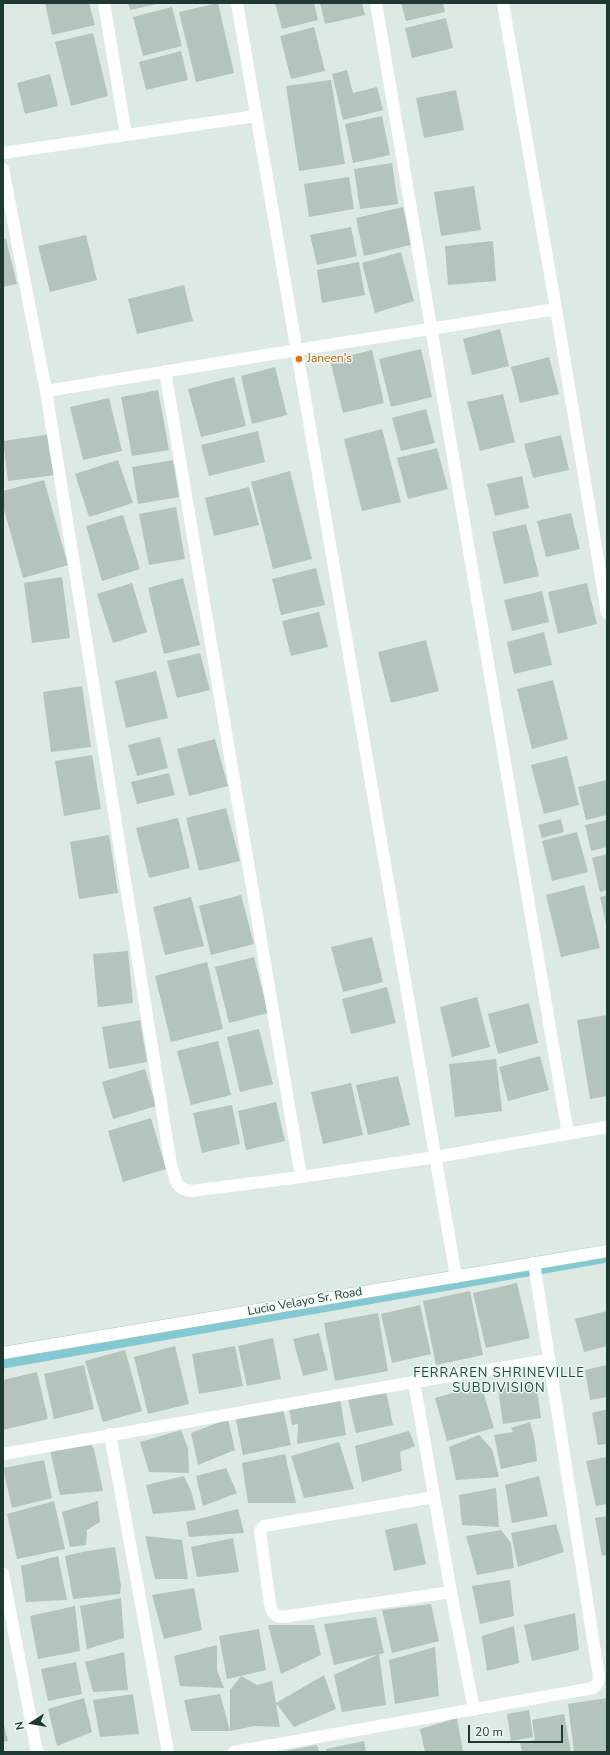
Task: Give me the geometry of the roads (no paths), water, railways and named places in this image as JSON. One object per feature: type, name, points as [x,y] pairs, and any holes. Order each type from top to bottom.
[{"type":"street","points":[[104,3],[126,134]]},
{"type":"street","points":[[237,3],[456,1277]]},
{"type":"street","points":[[376,3],[568,1134]]},
{"type":"street","points":[[503,3],[607,613]]},
{"type":"street","points":[[3,153],[256,116]]},
{"type":"street","points":[[3,169],[46,391],[173,1176],[177,1184],[183,1189],[191,1190],[301,1177],[436,1157],[607,1127]]},
{"type":"street","points":[[46,391],[556,309]]},
{"type":"street","points":[[165,371],[301,1177]]},
{"type":"street","name":"Lucio Velayo Sr. Road","points":[[3,1353],[607,1251]]},
{"type":"street","points":[[234,1752],[593,1688],[598,1683],[599,1677],[534,1263]]},
{"type":"street","points":[[3,1454],[110,1434],[549,1360]]},
{"type":"street","points":[[414,1382],[451,1592],[474,1710]]},
{"type":"street","points":[[110,1434],[168,1752]]},
{"type":"street","points":[[434,1497],[264,1526],[260,1531],[270,1604],[272,1611],[277,1616],[282,1617],[451,1592]]},
{"type":"street","points":[[3,1574],[38,1752]]},
{"type":"waterway","points":[[3,1364],[607,1258]]},
{"type":"place","name":"Janeen's","points":[[299,359]]},
{"type":"district","name":"FERRAREN SHRINEVILLE SUBDIVISION","points":[[499,1382]]}]
